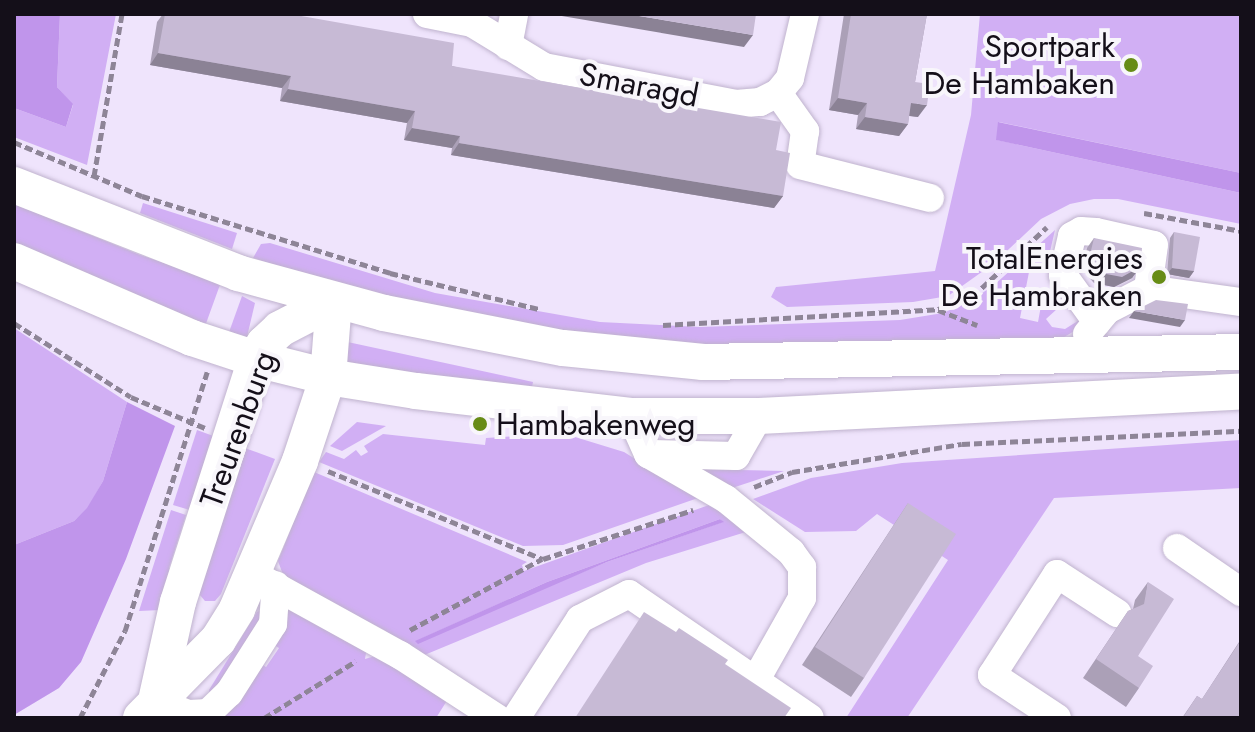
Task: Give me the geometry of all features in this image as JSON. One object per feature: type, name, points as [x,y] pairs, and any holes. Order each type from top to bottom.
[{"type":"main road","points":[[14,185],[238,273],[334,301],[455,329],[563,348],[703,362],[1241,352]]},
{"type":"main road","points":[[14,261],[215,346],[256,359],[328,377],[631,416],[759,416],[1241,392]]},
{"type":"main road","name":"Treurenburg","points":[[149,710],[178,602],[256,359],[264,344],[280,329],[334,301]]},
{"type":"main road","name":"Treurenburg","points":[[149,710],[218,640],[264,580],[328,377],[334,301]]},
{"type":"street","name":"Smaragd","points":[[427,14],[472,23],[544,67],[736,104],[760,102],[778,93]]},
{"type":"street","points":[[508,46],[514,14]]},
{"type":"street","points":[[805,14],[790,78],[778,93],[805,131],[800,165],[930,198]]},
{"type":"street","points":[[1097,322],[1063,275],[1072,236],[1081,231],[1096,232],[1154,245],[1148,289]]},
{"type":"street","points":[[1065,356],[1107,310],[1148,289],[1241,302]]},
{"type":"street","points":[[631,416],[648,454],[726,499],[791,552],[802,567],[802,598],[757,678]]},
{"type":"street","points":[[648,454],[736,456],[759,416]]},
{"type":"street","points":[[1177,548],[1241,592]]},
{"type":"street","points":[[1057,718],[992,675],[1057,574],[1117,613]]},
{"type":"street","points":[[264,580],[381,646],[497,718]]},
{"type":"street","points":[[516,718],[580,619],[629,594],[757,678],[810,718]]},
{"type":"path","points":[[94,176],[122,14]]},
{"type":"path","points":[[14,142],[94,176],[251,230],[390,273],[554,313]]},
{"type":"path","points":[[1130,210],[1241,231]]},
{"type":"path","points":[[660,325],[938,309],[973,296],[1059,220]]},
{"type":"path","points":[[238,273],[251,230]]},
{"type":"path","points":[[14,323],[131,397],[232,439]]},
{"type":"path","name":"Treurenburg","points":[[80,718],[125,631],[215,346]]},
{"type":"path","points":[[264,718],[381,646],[543,559],[726,499],[792,472],[962,444],[1241,431]]},
{"type":"path","points":[[300,461],[543,559]]},
{"type":"shaded area","points":[[14,14],[60,14],[57,87],[73,104],[66,127],[14,108]]},
{"type":"shaded area","points":[[60,14],[116,14],[87,165],[14,137],[14,108],[66,127],[73,105],[57,87]]},
{"type":"shaded area","points":[[980,14],[1241,14],[1241,173],[999,122],[997,140],[1241,193],[1241,224],[1118,199],[1094,199],[1070,204],[1041,219],[993,264],[948,296],[913,302],[787,307],[771,297],[776,287],[935,271],[971,115]]},
{"type":"shaded area","points":[[998,122],[1241,173],[1241,193],[996,140]]},
{"type":"shaded area","points":[[143,203],[237,233],[232,249],[140,213]]},
{"type":"shaded area","points":[[14,204],[140,255],[221,282],[204,329],[14,248]]},
{"type":"shaded area","points":[[1055,230],[1046,269],[1030,267],[1020,318],[1038,322],[1042,300],[1044,305],[1057,309],[1046,319],[1052,327],[1065,329],[1081,319],[1076,330],[1061,339],[735,350],[495,323],[307,276],[253,258],[261,244],[270,243],[435,293],[600,322],[700,327],[900,320],[943,313],[993,286]]},
{"type":"shaded area","points":[[242,296],[255,303],[246,341],[228,335]]},
{"type":"shaded area","points":[[14,328],[127,402],[103,481],[88,508],[74,521],[14,545]]},
{"type":"shaded area","points":[[343,341],[533,382],[531,393],[332,360]]},
{"type":"shaded area","points":[[127,402],[175,426],[126,559],[81,662],[59,688],[14,715],[14,545],[74,521],[87,508],[103,481]]},
{"type":"shaded area","points":[[357,422],[386,426],[342,451],[330,446]]},
{"type":"shaded area","points":[[197,430],[216,437],[193,511],[173,505]]},
{"type":"shaded area","points":[[383,434],[485,445],[486,438],[554,434],[575,437],[624,452],[698,498],[563,545],[523,546],[319,462],[326,452],[344,459],[356,450],[361,456],[368,452],[364,446]]},
{"type":"shaded area","points":[[1241,440],[1241,488],[1054,498],[907,718],[846,718],[948,560],[877,514],[856,531],[805,532],[753,499],[811,478],[902,463]]},
{"type":"shaded area","points":[[242,447],[275,459],[221,594],[215,601],[205,601],[199,594]]},
{"type":"shaded area","points":[[691,469],[784,471],[726,490]]},
{"type":"shaded area","points":[[314,472],[527,562],[522,565],[524,571],[709,505],[749,531],[646,563],[422,656],[384,630],[297,585],[282,572],[278,561]],"holes":[[[720,519],[723,522],[607,562],[416,641],[547,582]]]},
{"type":"shaded area","points":[[171,510],[186,515],[169,568],[174,571],[161,610],[139,611]]},
{"type":"shaded area","points":[[720,519],[724,522],[607,562],[418,644],[415,641],[547,582]]},
{"type":"shaded area","points":[[284,605],[367,647],[365,659],[375,656],[448,699],[436,718],[208,718],[258,662],[266,667],[279,648],[271,643]]},
{"type":"shaded area","points":[[262,610],[259,630],[210,695],[209,690],[257,612]]},
{"type":"building","points":[[165,14],[290,14],[454,43],[452,66],[781,122],[776,150],[790,153],[783,196],[459,143],[460,136],[412,128],[415,111],[288,89],[291,76],[158,53]]},
{"type":"building","points":[[627,14],[756,14],[753,35]]},
{"type":"building","points":[[851,14],[927,14],[915,82],[930,84],[927,105],[911,103],[908,124],[865,117],[867,103],[838,98]]},
{"type":"building","points":[[1174,232],[1200,237],[1194,271],[1172,268]]},
{"type":"building","points":[[1094,238],[1142,248],[1140,267],[1122,277],[1101,273],[1089,259]]},
{"type":"building","points":[[1156,300],[1188,304],[1185,320],[1134,311]]},
{"type":"building","points":[[908,503],[956,534],[864,678],[815,647]]},
{"type":"building","points":[[1148,582],[1174,599],[1138,656],[1153,666],[1139,688],[1096,659],[1128,611],[1144,604]]},
{"type":"building","points":[[644,612],[676,632],[679,628],[728,660],[725,664],[791,708],[784,718],[575,718]]},
{"type":"building","points":[[1241,640],[1241,718],[1184,716],[1197,696],[1202,699]]},
{"type":"place","name":"Sportpark De Hambaken","points":[[1131,65]]},
{"type":"place","name":"TotalEnergies De Hambraken","points":[[1159,277]]},
{"type":"place","name":"Hambakenweg","points":[[480,424]]}]
